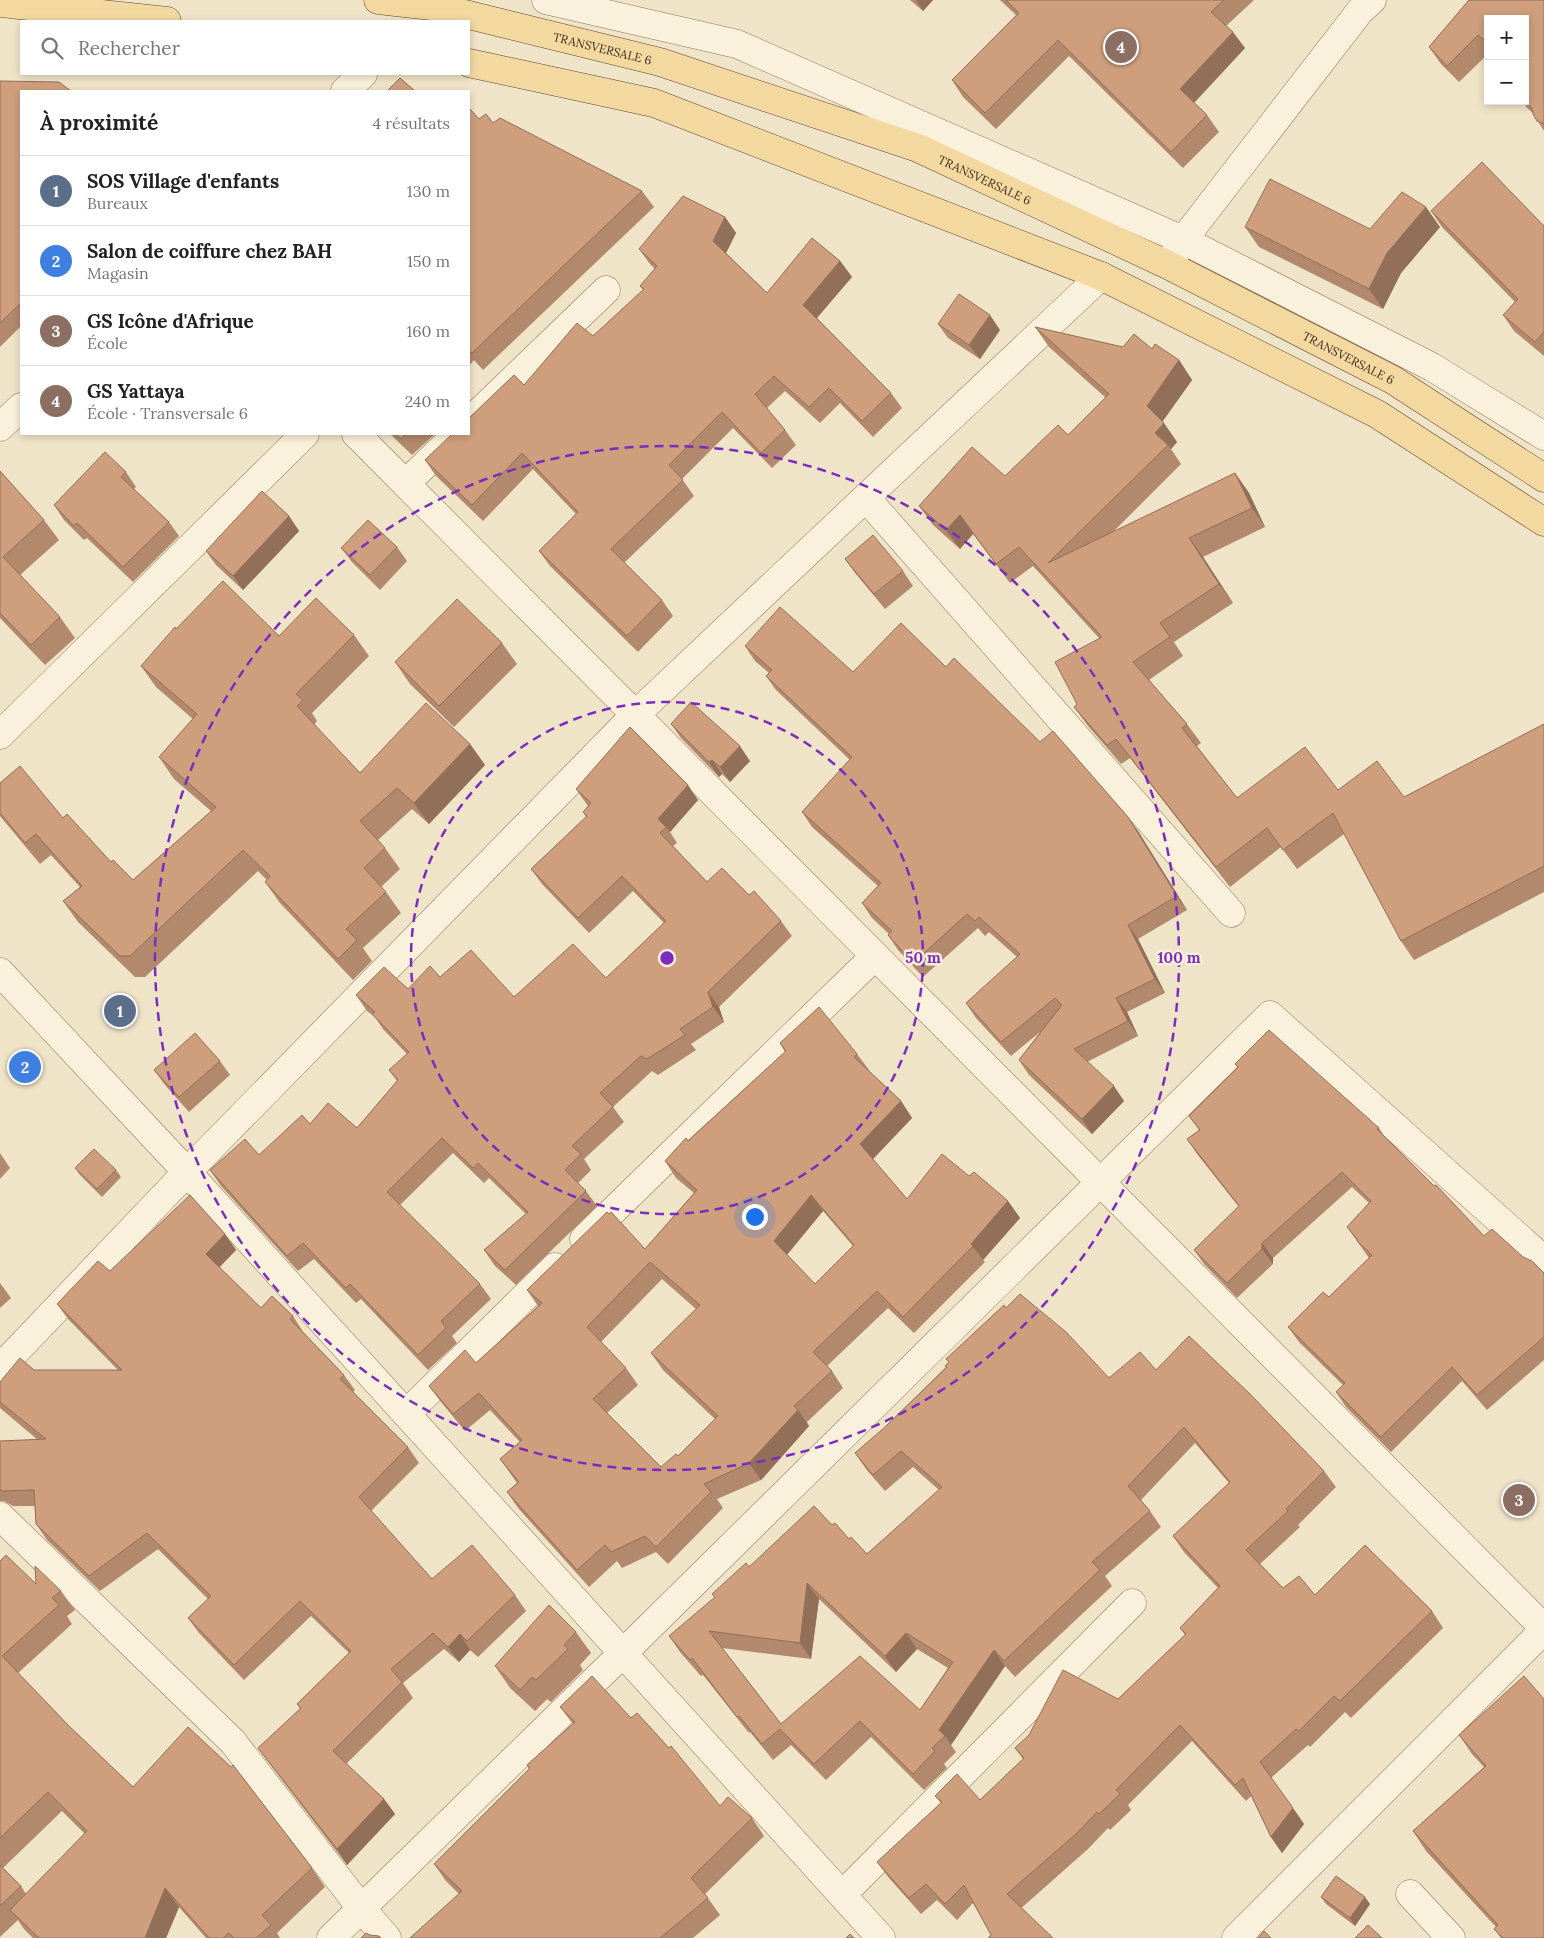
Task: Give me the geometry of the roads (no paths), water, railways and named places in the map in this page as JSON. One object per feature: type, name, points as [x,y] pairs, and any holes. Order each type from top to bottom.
[{"type":"main road","name":"TRANSVERSALE 6","points":[[378,0],[429,9],[660,62],[918,148],[1168,265],[1394,380],[1544,478]]},
{"type":"main road","points":[[0,3],[157,20]]},
{"type":"main road","points":[[470,63],[654,103],[1101,276],[1377,414],[1544,522]]},
{"type":"street","points":[[546,0],[737,44],[1183,240],[1432,367],[1544,436]]},
{"type":"street","points":[[1168,265],[1183,240],[1360,11],[1372,0]]},
{"type":"street","points":[[346,90],[362,75]]},
{"type":"street","points":[[0,1368],[187,1172],[635,715],[1101,276]]},
{"type":"street","points":[[470,421],[606,290]]},
{"type":"street","points":[[0,427],[20,407]]},
{"type":"street","points":[[0,735],[304,435]]},
{"type":"street","points":[[357,435],[1544,1629],[1236,1938]]},
{"type":"street","points":[[406,483],[456,435]]},
{"type":"street","points":[[866,498],[1231,913]]},
{"type":"street","points":[[406,1414],[875,956]]},
{"type":"street","points":[[0,972],[187,1172],[842,1895],[867,1933]]},
{"type":"street","points":[[331,1938],[1270,1015],[1544,1260]]},
{"type":"street","points":[[0,1516],[233,1742],[361,1908],[387,1938]]},
{"type":"street","points":[[842,1895],[1132,1603]]},
{"type":"street","points":[[1410,1894],[1451,1938]]},
{"type":"place","name":"GS Yattaya","points":[[1121,47]]},
{"type":"place","name":"SOS Village d'enfants","points":[[120,1011]]},
{"type":"place","name":"Salon de coiffure chez BAH","points":[[25,1067]]},
{"type":"place","name":"GS Icône d'Afrique","points":[[1519,1500]]}]
